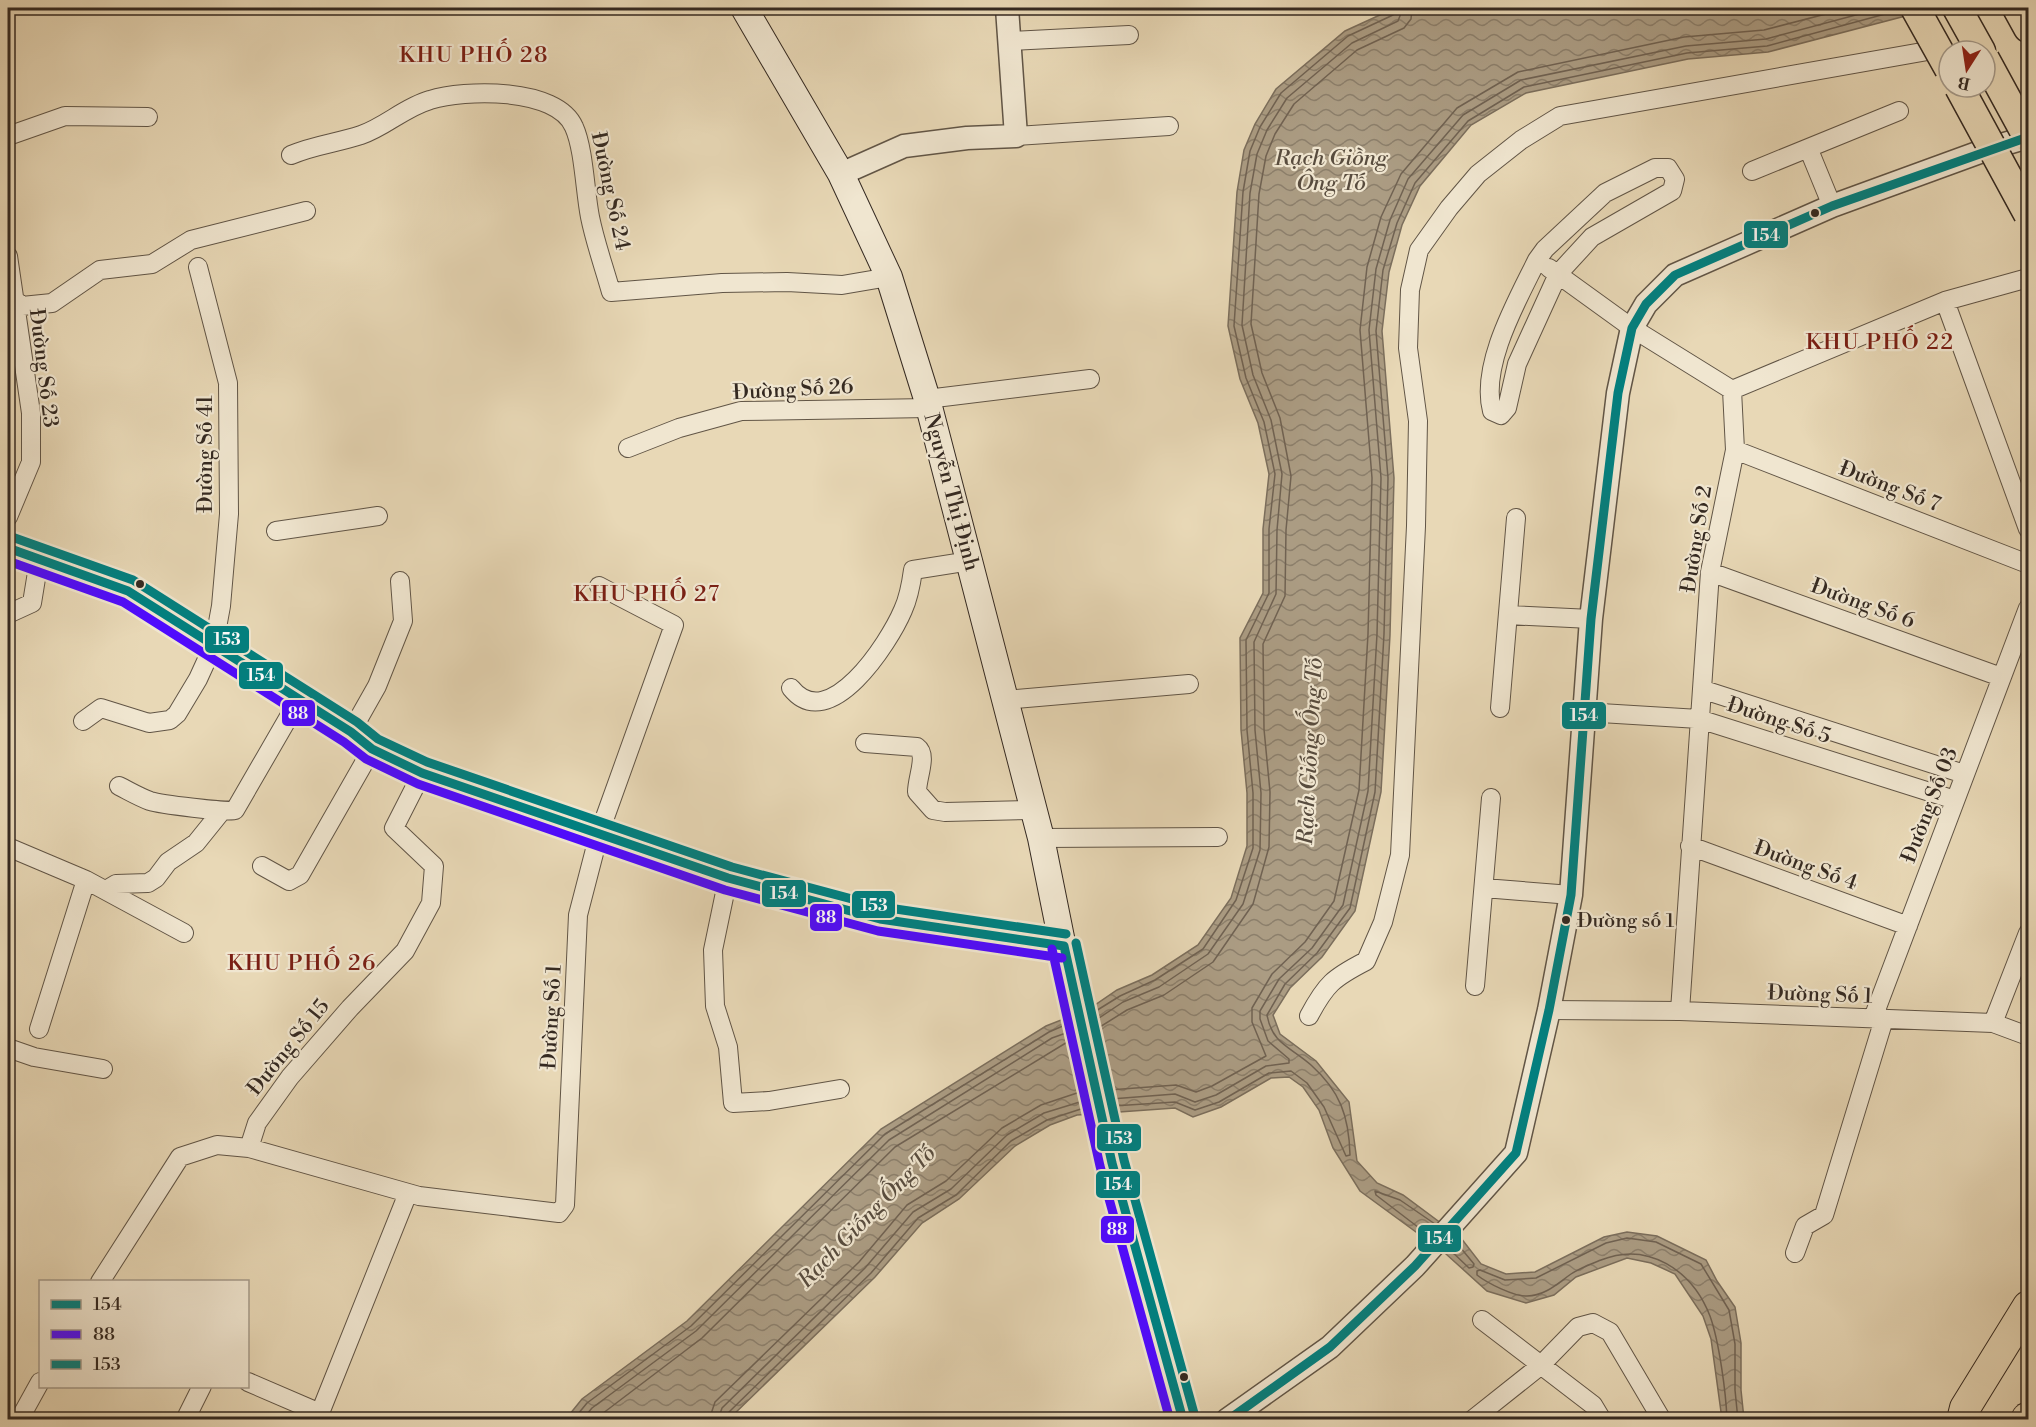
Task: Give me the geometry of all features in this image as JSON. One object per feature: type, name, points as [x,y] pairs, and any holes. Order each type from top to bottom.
[{"type":"highway","points":[[1962,1416],[2028,1306]]},
{"type":"main road","name":"Nguyễn Thị Định","points":[[744,8],[841,174],[889,277],[928,403],[970,561],[1041,838],[1075,1007],[1112,1163],[1184,1419]]},
{"type":"main road","points":[[1915,8],[1937,47]]},
{"type":"main road","points":[[1929,8],[1946,39]]},
{"type":"main road","points":[[1957,8],[1974,39]]},
{"type":"main road","points":[[2017,8],[2028,28]]},
{"type":"main road","points":[[1997,81],[2028,137]]},
{"type":"main road","points":[[1965,99],[2028,215]]},
{"type":"main road","points":[[1979,99],[2028,189]]},
{"type":"main road","points":[[8,548],[128,591],[214,644],[298,701],[351,732],[372,749],[422,773],[728,878],[880,919],[1064,946]]},
{"type":"street","points":[[1007,8],[1016,136]]},
{"type":"street","points":[[1010,41],[1129,35]]},
{"type":"street","points":[[1309,1016],[1324,988],[1340,974],[1366,962],[1383,922],[1400,855],[1418,433],[1408,348],[1410,290],[1419,250],[1449,208],[1478,174],[1521,140],[1560,116],[1937,49]]},
{"type":"street","name":"Đường Số 24","points":[[291,155],[312,146],[363,134],[397,114],[430,99],[481,92],[536,98],[556,109],[574,125],[590,219],[611,292],[722,283],[787,282],[842,285],[889,277]]},
{"type":"street","points":[[1965,99],[2028,215]]},
{"type":"street","points":[[1752,171],[1809,150],[1899,111]]},
{"type":"street","points":[[8,136],[65,116],[148,117]]},
{"type":"street","points":[[841,174],[904,146],[967,138],[1168,126]]},
{"type":"street","points":[[1227,1419],[1330,1347],[1415,1266],[1516,1153],[1549,1010],[1570,895],[1591,619],[1618,393],[1632,328],[1646,304],[1675,275],[1832,206],[1991,148],[2028,137]]},
{"type":"street","points":[[1809,150],[1832,206]]},
{"type":"street","points":[[1655,168],[1668,168],[1675,179],[1672,191],[1592,237],[1558,274],[1517,364],[1507,408],[1501,415],[1492,411],[1489,398],[1492,367],[1537,260],[1545,249],[1605,193],[1655,168]]},
{"type":"street","points":[[10,296],[22,306],[52,303],[100,270],[152,264],[191,240],[306,211]]},
{"type":"street","name":"Đường Số 23","points":[[8,256],[14,332],[31,413],[31,462],[8,517]]},
{"type":"street","points":[[1537,260],[1632,328],[1732,390],[1945,300],[2028,278]]},
{"type":"street","name":"Đường Số 41","points":[[82,721],[101,708],[149,723],[170,720],[177,714],[193,688],[214,644],[221,606],[229,514],[228,383],[198,267]]},
{"type":"street","points":[[1945,300],[2028,529]]},
{"type":"street","name":"Đường Số 26","points":[[628,448],[679,428],[741,411],[928,403],[1090,379]]},
{"type":"street","name":"Đường Số 2","points":[[1680,1011],[1699,718],[1704,690],[1710,572],[1735,450],[1732,390]]},
{"type":"street","name":"Đường Số 7","points":[[1735,450],[2028,564]]},
{"type":"street","points":[[276,531],[378,516]]},
{"type":"street","points":[[1500,708],[1516,518]]},
{"type":"street","points":[[8,614],[32,603],[39,560]]},
{"type":"street","points":[[791,688],[798,698],[809,702],[834,699],[866,666],[893,629],[911,590],[913,570],[970,561]]},
{"type":"street","name":"Đường Số 6","points":[[1710,572],[2001,677]]},
{"type":"street","points":[[351,732],[377,686],[403,621],[400,581]]},
{"type":"street","name":"Đường Số 1","points":[[408,1193],[559,1213],[565,1205],[578,915],[600,834],[674,625],[599,586]]},
{"type":"street","name":"Đường Số 03","points":[[1795,1253],[1805,1226],[1824,1215],[1879,1019],[1908,926],[2028,608]]},
{"type":"street","points":[[1508,615],[1591,619]]},
{"type":"street","points":[[1004,700],[1189,684]]},
{"type":"street","points":[[1704,690],[1964,774]]},
{"type":"street","points":[[119,786],[159,804],[187,805],[221,812],[235,810],[242,802],[298,701]]},
{"type":"street","name":"Đường Số 5","points":[[1584,712],[1699,718],[1955,800]]},
{"type":"street","points":[[865,743],[917,747],[923,751],[917,792],[933,810],[945,812],[1032,810]]},
{"type":"street","points":[[262,866],[289,881],[300,875],[372,749]]},
{"type":"street","name":"Đường Số 15","points":[[249,1148],[257,1123],[290,1077],[350,1008],[405,951],[431,903],[434,866],[394,828],[422,773]]},
{"type":"street","points":[[1476,986],[1491,798]]},
{"type":"street","points":[[105,890],[116,884],[148,883],[156,878],[168,862],[196,843],[221,812]]},
{"type":"street","points":[[1041,838],[1218,837]]},
{"type":"street","name":"Đường Số 4","points":[[1690,846],[1908,926]]},
{"type":"street","points":[[8,847],[86,880],[184,933]]},
{"type":"street","points":[[728,878],[713,951],[716,1006],[728,1047],[734,1103],[769,1101],[840,1089]]},
{"type":"street","points":[[39,1029],[86,880]]},
{"type":"street","points":[[1484,888],[1570,895]]},
{"type":"street","points":[[1993,1023],[2028,933]]},
{"type":"street","name":"Đường Số 1","points":[[1549,1010],[1680,1011],[1993,1023],[2028,1036]]},
{"type":"street","points":[[8,1048],[34,1057],[103,1069]]},
{"type":"street","points":[[101,1280],[180,1157],[217,1145],[249,1148],[408,1193],[323,1416],[249,1382]]},
{"type":"street","points":[[1482,1320],[1593,1405],[1602,1419]]},
{"type":"street","points":[[1472,1419],[1540,1366],[1578,1327],[1589,1323],[1599,1325],[1616,1341],[1662,1419]]},
{"type":"street","points":[[20,1419],[39,1384]]},
{"type":"street","points":[[185,1419],[201,1388]]},
{"type":"water","name":"Rạch Giồng Ông Tố","points":[[1395,8],[1936,8],[1768,52],[1688,59],[1526,93],[1471,125],[1420,186],[1402,225],[1389,272],[1382,331],[1394,478],[1390,635],[1381,792],[1355,911],[1322,957],[1290,988],[1273,1015],[1280,1034],[1316,1061],[1349,1102],[1357,1161],[1377,1183],[1403,1195],[1461,1238],[1481,1264],[1506,1274],[1535,1272],[1604,1237],[1627,1232],[1657,1236],[1706,1260],[1735,1307],[1741,1343],[1741,1390],[1744,1419],[1722,1419],[1711,1339],[1703,1316],[1675,1274],[1651,1263],[1627,1258],[1576,1277],[1554,1295],[1526,1303],[1487,1291],[1446,1254],[1360,1191],[1333,1148],[1319,1110],[1303,1087],[1289,1077],[1271,1078],[1221,1107],[1193,1117],[1175,1108],[1077,1115],[1050,1125],[1015,1146],[959,1199],[922,1223],[875,1277],[729,1419],[565,1420],[582,1399],[687,1321],[881,1129],[1046,1026],[1089,1009],[1117,990],[1152,975],[1198,945],[1231,898],[1247,846],[1247,793],[1241,730],[1240,638],[1263,593],[1263,529],[1269,474],[1258,423],[1240,379],[1228,326],[1237,192],[1244,150],[1255,124],[1276,89],[1345,31]]},
{"type":"transit line","name":"154","points":[[1228,1420],[1330,1347],[1415,1266],[1516,1153],[1549,1010],[1571,895],[1591,619],[1618,393],[1632,328],[1646,304],[1675,275],[1832,206],[2028,137]]},
{"type":"transit line","name":"153","points":[[12,537],[133,580],[357,722],[378,739],[427,762],[732,867],[882,907],[1066,934]]},
{"type":"transit line","name":"154","points":[[8,548],[128,591],[351,732],[372,749],[422,773],[728,878],[880,919],[1064,946]]},
{"type":"transit line","name":"88","points":[[8,561],[123,602],[344,742],[366,759],[418,784],[725,890],[878,931],[1062,958]]},
{"type":"transit line","name":"153","points":[[1076,943],[1124,1160],[1195,1417]]},
{"type":"transit line","name":"154","points":[[1064,946],[1112,1163],[1183,1420]]},
{"type":"transit line","name":"88","points":[[1052,949],[1100,1166],[1170,1420]]},
{"type":"place","name":"Đường số 1","points":[[1566,920]]},
{"type":"district","name":"KHU PHỐ 28","points":[[474,54]]},
{"type":"district","name":"KHU PHỐ 22","points":[[1880,341]]},
{"type":"district","name":"KHU PHỐ 27","points":[[647,593]]},
{"type":"district","name":"KHU PHỐ 26","points":[[302,962]]},
{"type":"water label","name":"Rạch Giống Ống Tố","points":[[1309,751]]},
{"type":"water label","name":"Rạch Giống Ống Tố","points":[[866,1216]]}]
